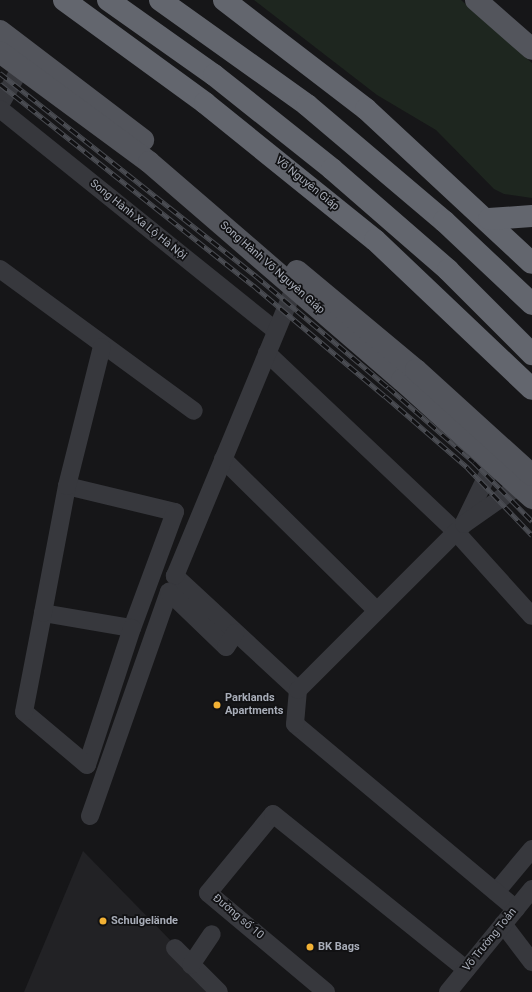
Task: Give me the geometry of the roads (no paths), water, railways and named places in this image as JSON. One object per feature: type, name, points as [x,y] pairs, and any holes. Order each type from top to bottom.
[{"type":"highway","name":"Võ Nguyên Giáp","points":[[64,0],[205,103],[375,240],[532,389]]},
{"type":"highway","points":[[108,0],[214,75],[332,169],[448,270],[532,354]]},
{"type":"highway","points":[[160,0],[307,106],[444,221],[532,304]]},
{"type":"highway","points":[[224,0],[366,109],[489,219],[532,263]]},
{"type":"highway","points":[[489,219],[532,216]]},
{"type":"main road","points":[[476,0],[532,49]]},
{"type":"main road","name":"Song Hành Võ Nguyên Giáp","points":[[0,31],[22,60],[298,282],[530,481]]},
{"type":"main road","name":"Song Hành Võ Nguyên Giáp","points":[[0,52],[22,60]]},
{"type":"street","points":[[0,105],[22,60]]},
{"type":"street","name":"Song Hành Xa Lộ Hà Nội","points":[[0,109],[276,331]]},
{"type":"street","points":[[0,269],[102,347],[194,411]]},
{"type":"street","points":[[298,282],[276,331],[175,576],[298,690]]},
{"type":"street","points":[[67,486],[175,512],[132,628],[87,765],[24,712],[67,486],[102,347]]},
{"type":"street","points":[[267,353],[460,528],[532,616]]},
{"type":"street","points":[[460,528],[497,453]]},
{"type":"street","points":[[223,459],[377,611]]},
{"type":"street","points":[[516,909],[295,724],[298,690],[460,528],[530,481]]},
{"type":"street","points":[[90,816],[169,592],[226,647],[235,633]]},
{"type":"street","points":[[43,613],[132,628]]},
{"type":"street","name":"Đường số 10","points":[[326,992],[208,893],[272,814],[466,969]]},
{"type":"street","points":[[496,892],[532,849]]},
{"type":"street","name":"Võ Trường Toản","points":[[448,992],[532,889]]},
{"type":"street","points":[[503,924],[532,962]]},
{"type":"street","points":[[191,965],[212,934]]},
{"type":"street","points":[[175,948],[219,992]]},
{"type":"railway","points":[[0,73],[256,276],[388,387],[474,462],[532,521]]},
{"type":"railway","points":[[0,84],[253,285],[385,396],[468,468],[532,535]]},
{"type":"place","name":"Parklands Apartments","points":[[217,705]]},
{"type":"place","name":"Schulgelände","points":[[103,921]]},
{"type":"place","name":"BK Bags","points":[[310,947]]}]
